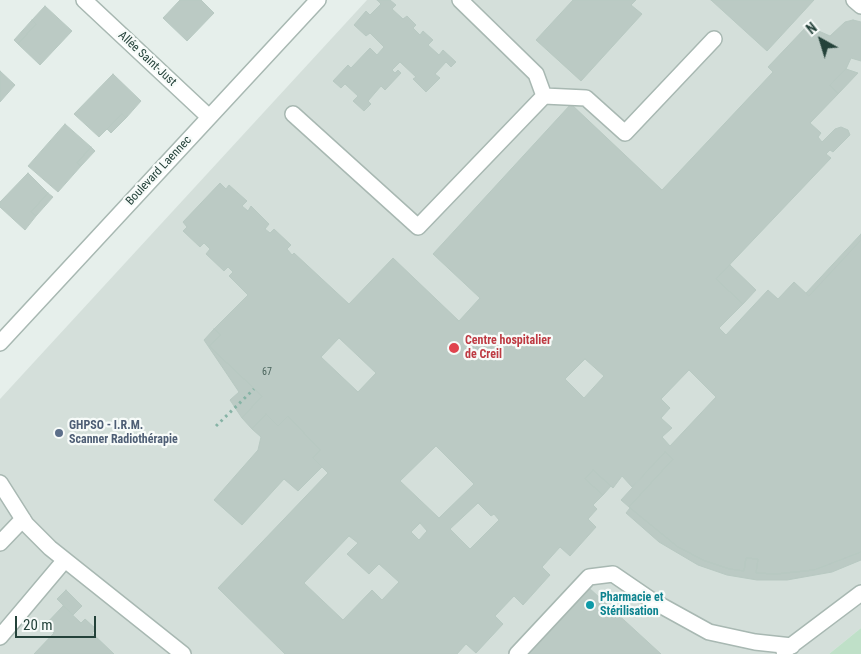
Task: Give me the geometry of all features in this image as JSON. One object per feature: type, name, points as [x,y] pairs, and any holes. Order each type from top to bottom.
[{"type":"street","name":"Allée Saint-Just","points":[[84,0],[209,117]]},
{"type":"street","name":"Boulevard Laennec","points":[[0,343],[318,0]]},
{"type":"street","points":[[460,0],[536,74],[544,96]]},
{"type":"street","points":[[854,0],[861,6]]},
{"type":"street","points":[[293,114],[418,227],[544,96],[586,98],[625,133],[714,38]]},
{"type":"street","points":[[0,483],[22,519],[39,538],[64,561],[183,654]]},
{"type":"street","points":[[0,543],[22,519]]},
{"type":"street","points":[[0,637],[64,561]]},
{"type":"street","points":[[517,654],[589,577],[613,574],[651,600],[709,632],[755,642],[792,646]]},
{"type":"street","points":[[778,654],[792,646],[861,594]]},
{"type":"path","points":[[216,426],[254,389]]},
{"type":"shaded area","name":"Centre hospitalier de Creil","points":[[367,0],[861,0],[861,628],[829,654],[0,654],[0,399]]},
{"type":"green space","points":[[861,628],[861,654],[829,654]]},
{"type":"building","points":[[180,0],[201,0],[214,13],[187,41],[163,18]]},
{"type":"building","points":[[377,0],[390,0],[396,5],[392,9],[403,19],[407,16],[416,25],[413,28],[420,35],[423,31],[433,40],[428,45],[439,55],[443,50],[456,62],[451,67],[446,62],[435,74],[440,78],[426,92],[413,79],[416,77],[400,62],[392,70],[395,73],[398,70],[401,73],[385,90],[381,86],[368,101],[371,104],[364,111],[353,101],[358,96],[345,84],[341,88],[333,81],[348,65],[351,68],[370,48],[377,55],[384,47],[370,33],[366,36],[354,25],[366,11],[370,15],[381,4]]},
{"type":"building","points":[[573,0],[636,0],[631,5],[642,14],[581,81],[536,40]]},
{"type":"building","points":[[711,0],[814,0],[767,51]]},
{"type":"building","points":[[45,6],[72,31],[40,65],[18,44],[36,24],[32,20]]},
{"type":"building","points":[[32,20],[36,24],[18,44],[14,40]]},
{"type":"building","points":[[853,20],[861,22],[861,61],[851,58],[846,69],[830,85],[838,94],[810,123],[821,133],[818,137],[822,142],[835,129],[841,127],[848,130],[850,135],[833,152],[830,150],[826,154],[831,158],[716,279],[743,304],[719,328],[726,335],[768,290],[778,299],[794,282],[809,296],[861,240],[861,552],[814,570],[776,574],[756,573],[758,559],[746,558],[744,571],[730,569],[705,561],[678,547],[629,507],[673,459],[665,452],[632,487],[622,476],[613,488],[593,470],[585,479],[603,495],[593,505],[597,509],[588,519],[596,527],[570,556],[560,547],[542,567],[550,575],[523,605],[514,596],[495,616],[503,624],[476,653],[466,644],[457,654],[285,654],[218,588],[328,473],[313,458],[320,450],[288,416],[278,426],[266,414],[252,429],[242,418],[262,396],[209,346],[221,335],[214,329],[248,295],[229,276],[233,272],[228,267],[224,271],[206,254],[210,249],[204,243],[200,247],[183,231],[187,227],[183,222],[220,183],[226,189],[229,185],[247,201],[242,206],[248,211],[251,206],[269,224],[265,229],[270,233],[274,229],[291,245],[287,249],[292,255],[294,253],[349,304],[393,258],[459,321],[480,298],[433,254],[571,104],[662,190],[773,72],[768,67],[807,26],[830,36],[845,22]],"holes":[[[339,338],[376,373],[358,392],[321,357]],[[585,359],[604,376],[584,398],[565,379]],[[689,370],[716,397],[670,446],[662,437],[672,428],[661,418],[670,408],[661,399]],[[436,446],[474,484],[439,518],[400,481]],[[478,503],[491,516],[494,514],[499,520],[470,549],[450,529]],[[420,523],[427,531],[419,540],[411,532]],[[349,536],[358,543],[347,554],[369,574],[379,564],[399,582],[382,600],[372,590],[343,620],[304,583]]]},
{"type":"building","points":[[846,69],[858,73],[838,94],[830,85]]},
{"type":"building","points":[[0,71],[15,85],[0,102]]},
{"type":"building","points":[[113,74],[141,101],[126,118],[122,114],[99,137],[74,114]]},
{"type":"building","points":[[122,114],[126,118],[111,133],[107,129]]},
{"type":"building","points":[[65,124],[91,147],[77,163],[81,166],[58,192],[28,166]]},
{"type":"building","points":[[91,147],[95,151],[81,166],[77,163]]},
{"type":"building","points":[[28,173],[48,193],[31,212],[36,216],[25,230],[0,207],[0,202]]},
{"type":"building","points":[[48,193],[53,197],[36,216],[31,212]]},
{"type":"building","points":[[861,234],[861,240],[809,296],[806,293]]},
{"type":"building","points":[[730,265],[756,290],[743,304],[716,279]]},
{"type":"building","points":[[214,329],[221,335],[209,346],[262,396],[242,418],[230,400],[239,392],[204,340]]},
{"type":"building","points":[[266,414],[278,426],[288,416],[320,450],[313,458],[322,467],[298,491],[284,479],[242,525],[214,500],[258,450],[261,437],[252,429]]},
{"type":"building","points":[[665,452],[673,459],[629,507],[621,500]]},
{"type":"building","points":[[593,470],[611,486],[603,495],[585,479]]},
{"type":"building","points":[[630,508],[678,547],[705,561],[730,569],[744,571],[746,558],[758,559],[756,573],[776,574],[814,570],[861,552],[861,560],[832,572],[787,580],[757,580],[727,575],[698,565],[659,542],[626,513]]},
{"type":"building","name":"Pharmacie et Stérilisation","points":[[588,587],[661,654],[526,654]]},
{"type":"building","points":[[66,590],[82,606],[73,615],[57,599]]},
{"type":"building","points":[[63,606],[81,623],[85,619],[96,629],[92,633],[114,654],[34,654],[54,633],[45,625]]},
{"type":"place","name":"Centre hospitalier de Creil","points":[[454,348]]},
{"type":"place","name":"GHPSO - I.R.M. Scanner Radiothérapie","points":[[59,433]]},
{"type":"place","name":"Pharmacie et Stérilisation","points":[[590,605]]}]
